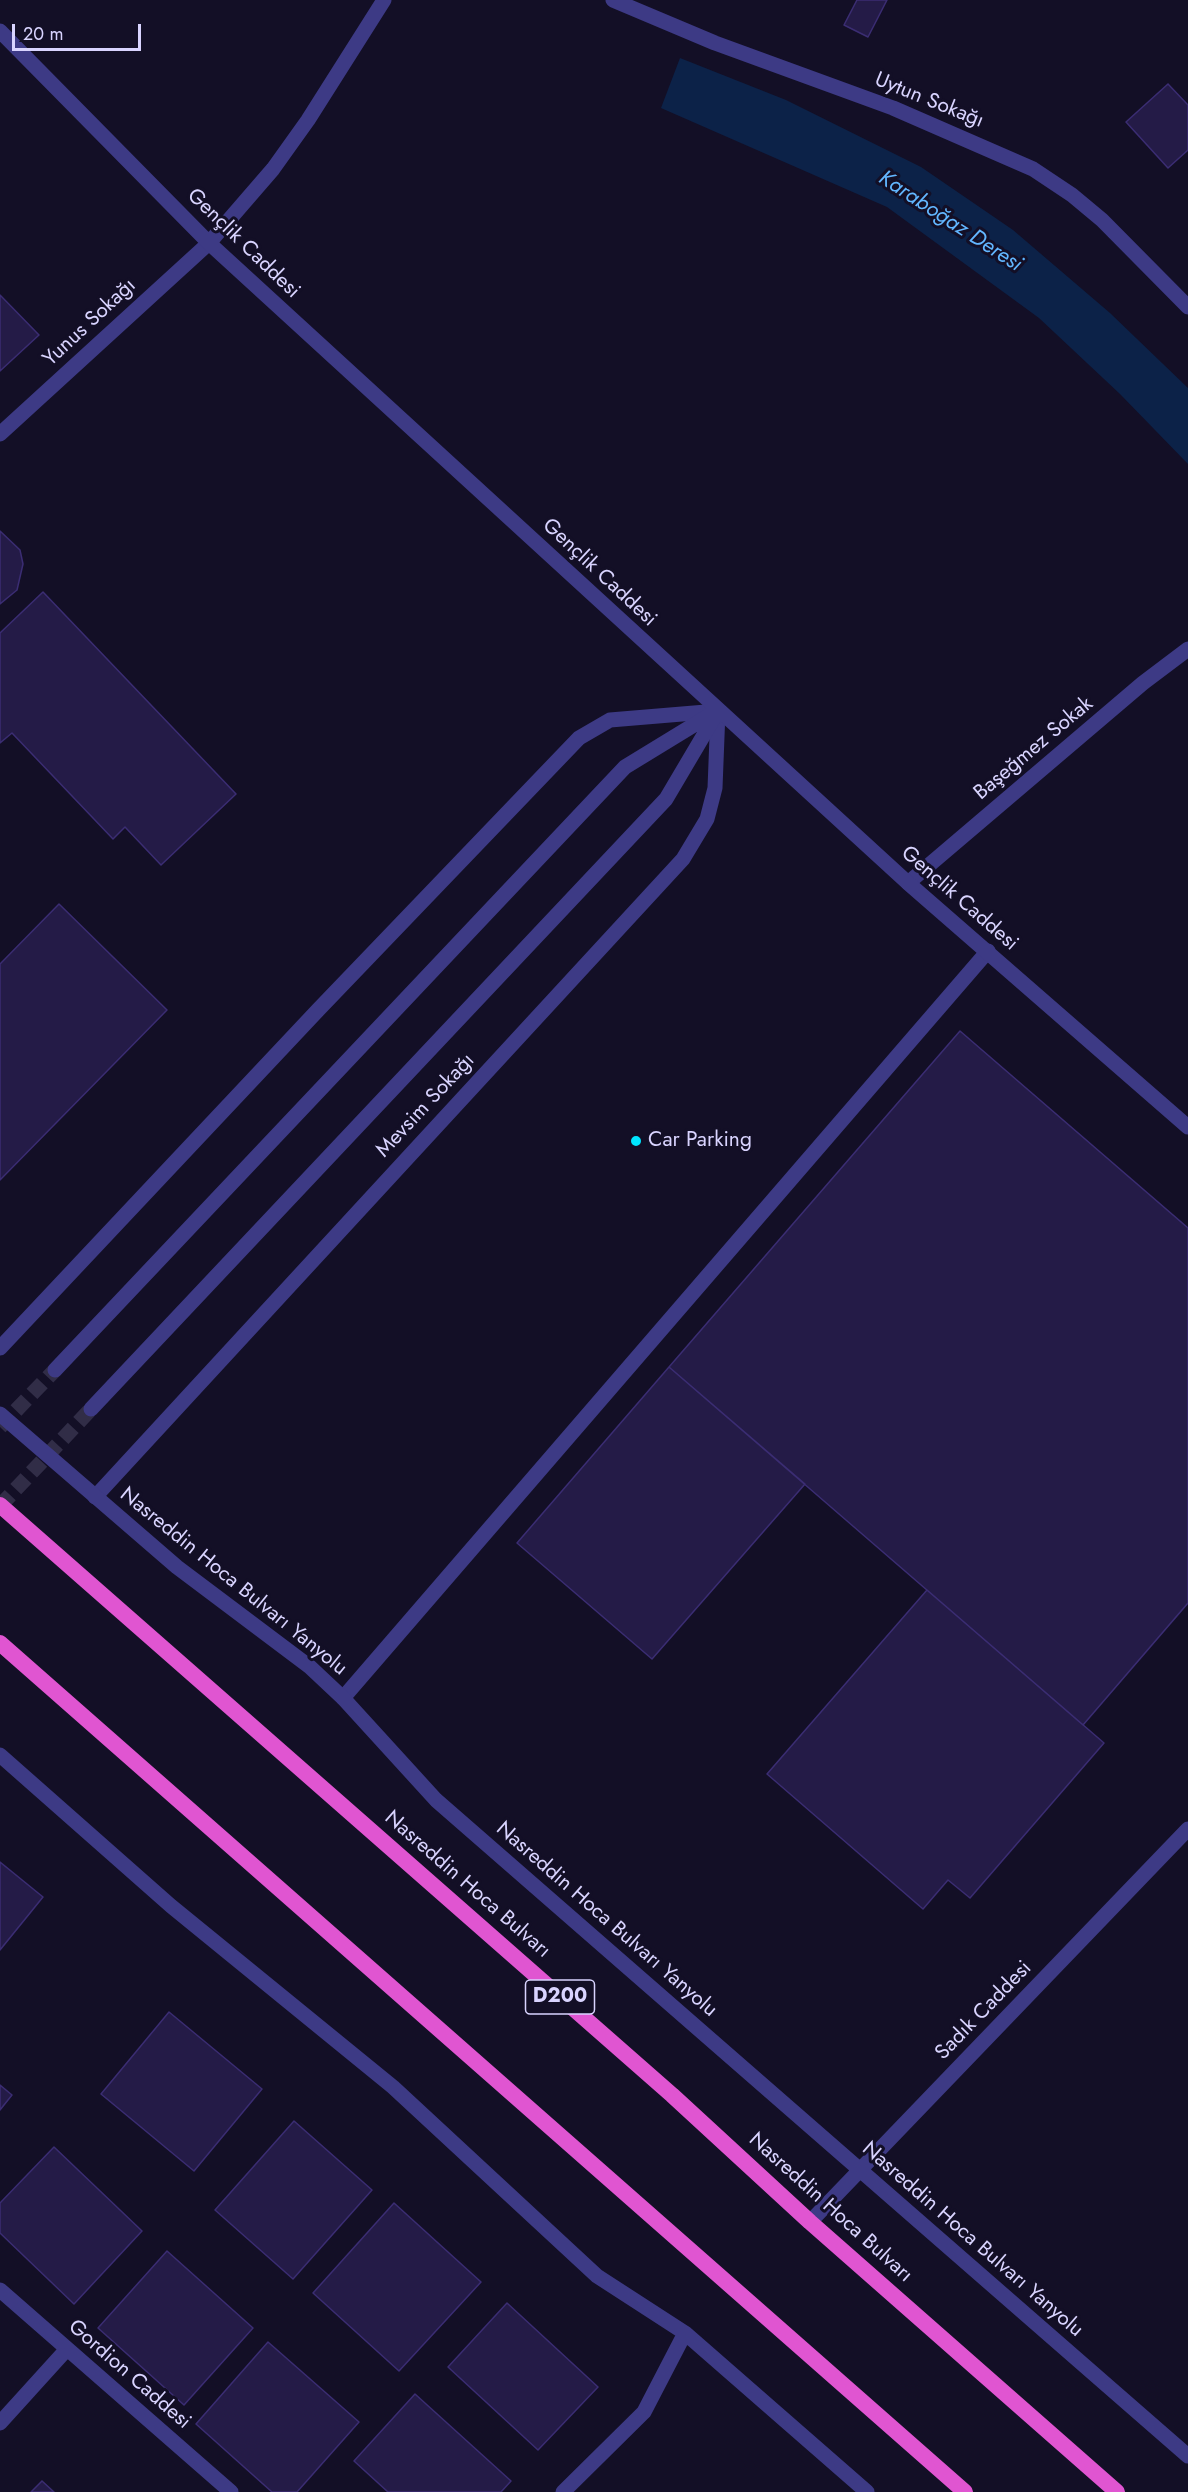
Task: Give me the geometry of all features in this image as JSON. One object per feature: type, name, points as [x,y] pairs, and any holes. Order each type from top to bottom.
[{"type":"highway","name":"Nasreddin Hoca Bulvarı","points":[[0,1505],[672,2095],[810,2222],[1117,2492]]},
{"type":"highway","points":[[0,1644],[965,2492]]},
{"type":"street","name":"Yunus Sokağı","points":[[0,434],[208,243],[273,169],[308,120],[384,0]]},
{"type":"street","name":"Uytun Sokağı","points":[[614,0],[705,39],[893,108],[1033,169],[1072,195],[1102,220],[1188,307]]},
{"type":"street","name":"Gençlik Caddesi","points":[[0,31],[208,243],[908,884],[988,951],[1188,1128]]},
{"type":"street","name":"Başeğmez Sokak","points":[[908,884],[1143,683],[1188,649]]},
{"type":"street","points":[[0,1348],[579,738],[610,720],[718,711]]},
{"type":"street","points":[[55,1370],[625,767],[718,711]]},
{"type":"street","name":"Mevsim Sokağı","points":[[91,1409],[666,799],[718,711]]},
{"type":"street","name":"Mevsim Sokağı","points":[[95,1497],[682,859],[707,819],[715,788],[718,711]]},
{"type":"street","points":[[343,1698],[988,951]]},
{"type":"street","name":"Nasreddin Hoca Bulvarı Yanyolu","points":[[0,1414],[177,1567],[310,1667],[343,1698],[436,1800],[1188,2456]]},
{"type":"street","points":[[0,1755],[171,1906],[393,2087],[597,2276],[685,2333],[867,2492]]},
{"type":"street","name":"Sadık Caddesi","points":[[810,2222],[1188,1830]]},
{"type":"street","name":"Gordion Caddesi","points":[[0,2290],[231,2492]]},
{"type":"street","points":[[562,2492],[644,2412],[685,2333]]},
{"type":"street","points":[[0,2423],[67,2349]]},
{"type":"water","name":"Karaboğaz Deresi","points":[[680,58],[786,100],[921,167],[1013,230],[1110,313],[1188,388],[1188,464],[1120,394],[1039,318],[887,207],[661,108]]},
{"type":"building","points":[[857,0],[887,0],[868,37],[844,25]]},
{"type":"building","points":[[1168,84],[1188,105],[1188,150],[1168,168],[1126,122]]},
{"type":"building","points":[[0,295],[39,335],[0,371]]},
{"type":"building","points":[[0,531],[20,550],[23,564],[17,590],[0,604]]},
{"type":"building","points":[[43,592],[236,794],[161,865],[125,827],[113,839],[12,733],[0,743],[0,633]]},
{"type":"building","points":[[59,904],[167,1010],[0,1180],[0,964]]},
{"type":"building","points":[[960,1031],[1188,1228],[1188,1603],[1083,1725],[669,1367]]},
{"type":"building","points":[[669,1367],[805,1484],[652,1659],[517,1543]]},
{"type":"building","points":[[927,1590],[1104,1743],[970,1898],[948,1880],[923,1909],[767,1774]]},
{"type":"building","points":[[0,1862],[43,1897],[0,1950]]},
{"type":"building","points":[[169,2012],[262,2089],[194,2171],[101,2094]]},
{"type":"building","points":[[0,2085],[12,2095],[0,2110]]},
{"type":"building","points":[[294,2121],[372,2190],[293,2279],[215,2210]]},
{"type":"building","points":[[54,2147],[142,2231],[74,2304],[0,2233],[0,2203]]},
{"type":"building","points":[[394,2203],[481,2282],[399,2371],[313,2293]]},
{"type":"building","points":[[167,2251],[253,2328],[184,2405],[98,2328]]},
{"type":"building","points":[[507,2303],[598,2387],[538,2450],[448,2367]]},
{"type":"building","points":[[268,2342],[359,2422],[297,2492],[272,2492],[196,2424]]},
{"type":"building","points":[[415,2394],[511,2481],[501,2492],[388,2492],[354,2461]]},
{"type":"building","points":[[42,2481],[54,2492],[31,2492]]},
{"type":"tunnel","points":[[0,1427],[55,1370]]},
{"type":"tunnel","points":[[0,1506],[91,1409]]},
{"type":"place","name":"Car Parking","points":[[636,1141]]}]
